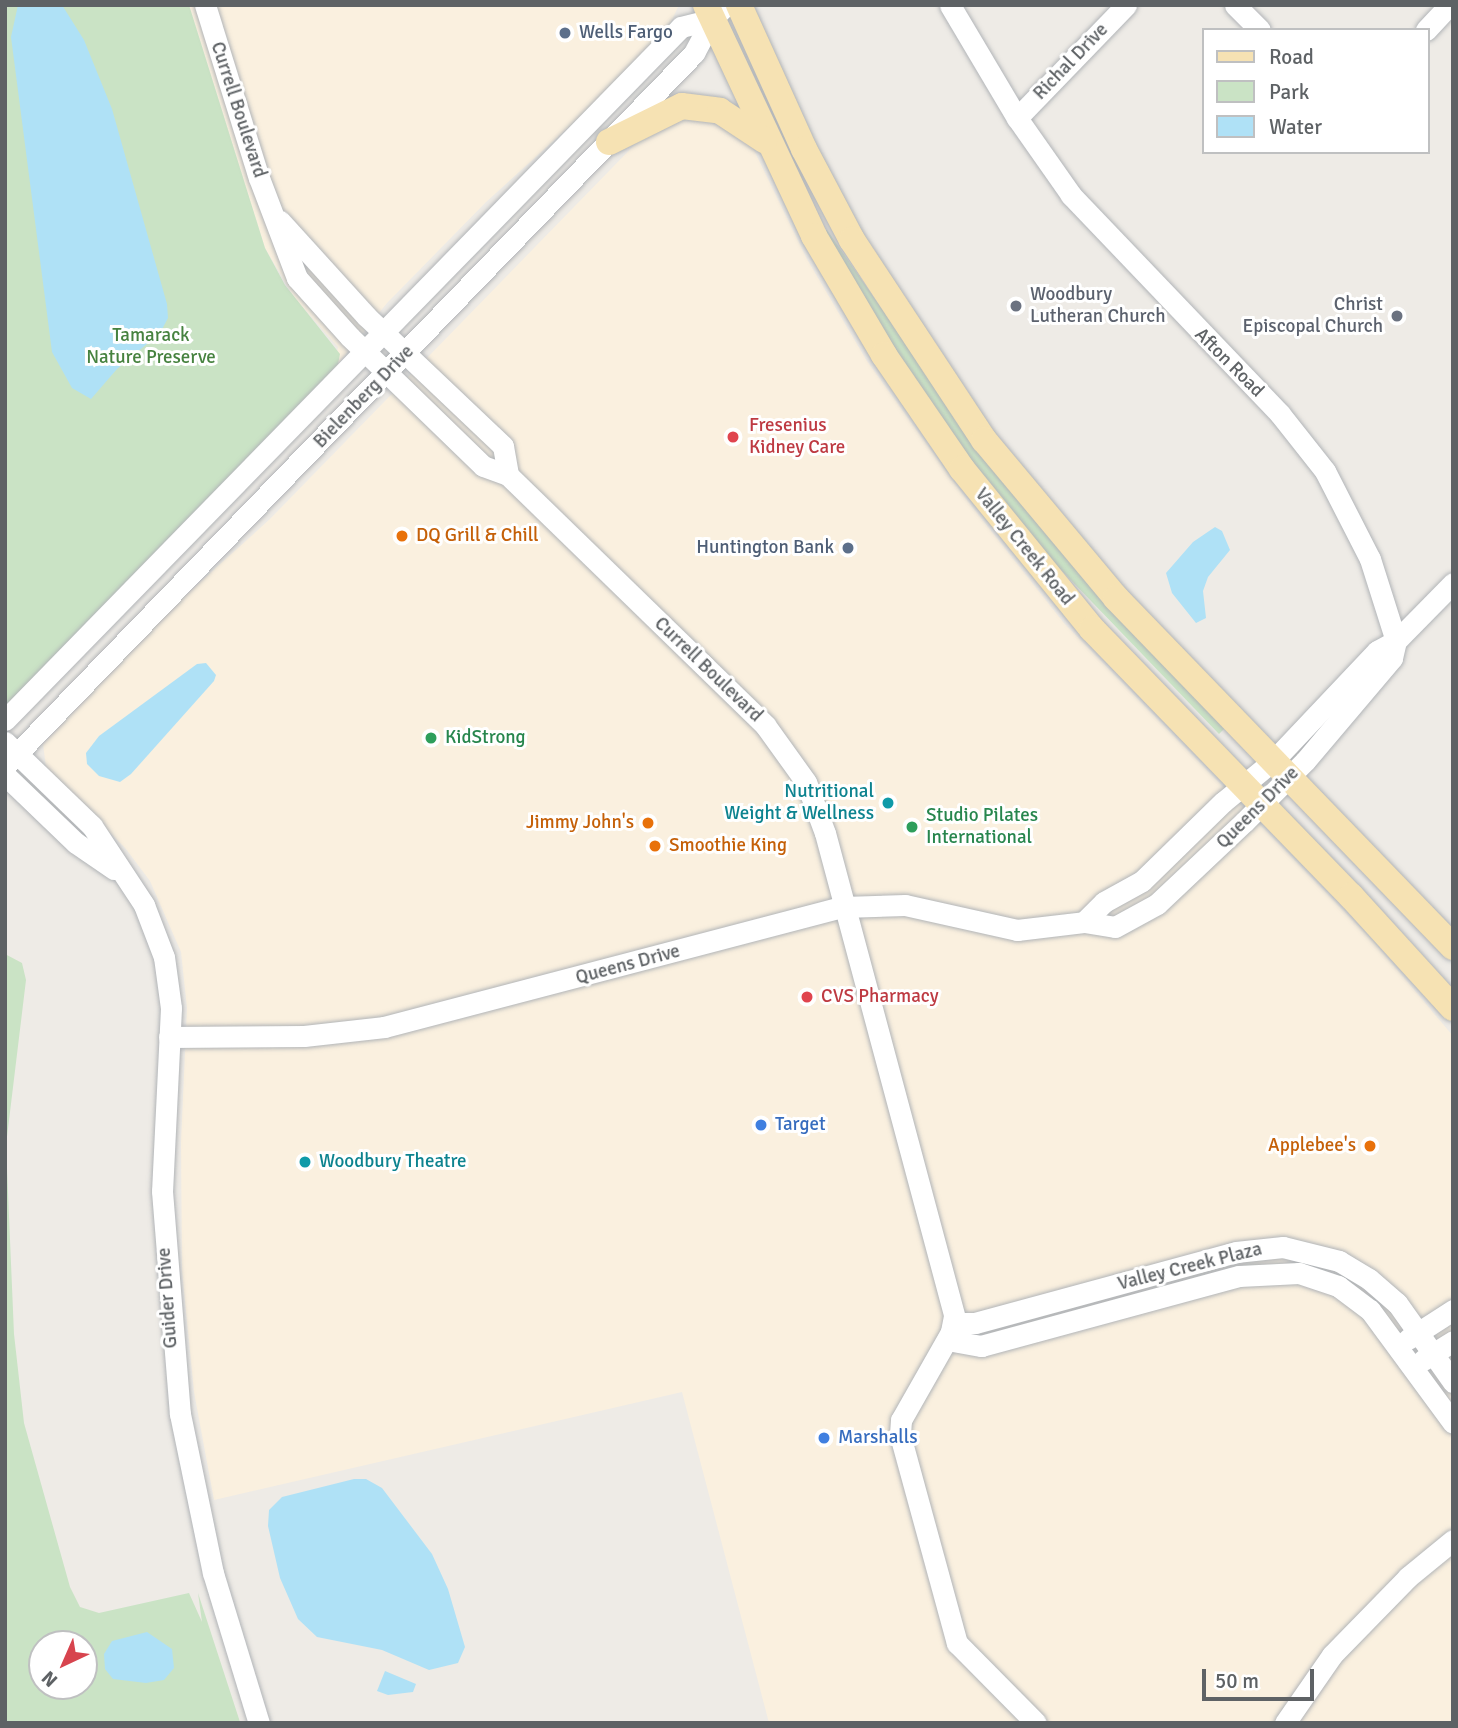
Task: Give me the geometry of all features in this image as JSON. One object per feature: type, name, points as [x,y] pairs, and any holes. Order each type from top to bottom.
[{"type":"main road","name":"Valley Creek Road","points":[[739,5],[841,220],[957,403],[1086,565],[1453,947]]},
{"type":"main road","name":"Valley Creek Road","points":[[715,10],[768,144],[848,296],[962,469],[1092,629],[1453,1008]]},
{"type":"main road","points":[[609,142],[682,106],[703,107],[733,117],[768,144]]},
{"type":"street","name":"Currell Boulevard","points":[[205,5],[297,278],[387,374],[483,466],[508,475],[790,755],[817,807],[950,1331]]},
{"type":"street","name":"Afton Road","points":[[950,5],[1017,118],[1086,213],[1307,446],[1357,528],[1396,641]]},
{"type":"street","name":"Richal Drive","points":[[1017,118],[1126,5]]},
{"type":"street","points":[[1235,5],[1258,28]]},
{"type":"street","points":[[1428,28],[1449,5]]},
{"type":"street","name":"Bielenberg Drive","points":[[9,754],[387,374],[609,142],[694,52],[715,10]]},
{"type":"street","name":"Bielenberg Drive","points":[[5,720],[681,27],[715,10]]},
{"type":"street","name":"Currell Boulevard","points":[[274,214],[383,332],[503,446],[508,475]]},
{"type":"street","name":"Queens Drive","points":[[169,1037],[304,1036],[384,1027],[844,907],[905,905],[1017,930],[1084,922],[1115,927],[1157,904],[1262,805],[1282,769],[1377,651],[1396,641],[1453,583]]},
{"type":"street","name":"Guider Drive","points":[[9,754],[92,826],[144,905],[164,957],[169,1037],[162,1191],[180,1414],[210,1560],[259,1723]]},
{"type":"street","name":"Queens Drive","points":[[1084,922],[1104,902],[1142,881],[1243,785],[1282,769]]},
{"type":"street","name":"Guider Drive","points":[[5,775],[76,843],[122,874]]},
{"type":"street","name":"Valley Creek Plaza","points":[[950,1331],[1236,1252],[1283,1247],[1339,1261],[1369,1279],[1419,1333],[1453,1382]]},
{"type":"street","name":"Valley Creek Plaza","points":[[950,1331],[981,1346],[1239,1276],[1282,1272],[1317,1278],[1355,1297],[1398,1345],[1453,1423]]},
{"type":"street","points":[[1398,1345],[1453,1310]]},
{"type":"street","points":[[950,1331],[904,1415],[900,1436],[956,1639],[1036,1723]]},
{"type":"street","points":[[1413,1367],[1453,1341]]},
{"type":"street","points":[[1285,1723],[1332,1654],[1413,1572],[1453,1541]]},
{"type":"shaded area","points":[[189,5],[679,5],[670,24],[581,116],[486,202],[387,303],[334,369],[338,347],[294,297],[265,248]]},
{"type":"shaded area","points":[[699,114],[752,146],[807,259],[867,361],[969,503],[1064,623],[1373,941],[1453,1036],[1453,1723],[769,1723],[682,1392],[214,1500],[194,1392],[182,1271],[181,1142],[187,1008],[181,952],[150,881],[126,849],[46,767],[43,744],[167,612],[270,519],[649,130]]},
{"type":"green space","name":"Tamarack Nature Preserve","points":[[5,5],[189,5],[265,248],[285,285],[340,354],[338,364],[5,706]]},
{"type":"green space","points":[[827,230],[893,325],[1227,726],[1219,734],[1041,549],[934,412],[824,232]]},
{"type":"green space","points":[[5,954],[22,963],[26,980],[6,1145],[14,1334],[24,1423],[70,1587],[80,1607],[99,1613],[189,1593],[202,1622],[198,1593],[240,1722],[5,1723]]},
{"type":"water","points":[[18,5],[62,5],[84,40],[112,109],[167,304],[168,318],[160,333],[117,369],[91,399],[72,388],[52,352],[11,37]]},
{"type":"water","points":[[1215,527],[1222,531],[1230,550],[1208,577],[1203,591],[1206,618],[1196,623],[1172,593],[1166,573],[1193,542]]},
{"type":"water","points":[[206,663],[216,675],[214,681],[131,774],[120,782],[99,776],[87,764],[86,753],[99,736],[197,664]]},
{"type":"water","points":[[354,1479],[366,1479],[382,1488],[432,1554],[448,1589],[465,1647],[458,1663],[429,1670],[382,1650],[317,1637],[298,1619],[280,1578],[268,1526],[269,1510],[282,1497]]},
{"type":"water","points":[[147,1632],[172,1649],[174,1668],[164,1680],[146,1683],[113,1679],[105,1669],[104,1654],[112,1641]]},
{"type":"water","points":[[385,1671],[416,1684],[413,1692],[388,1695],[377,1691]]},
{"type":"place","name":"Wells Fargo","points":[[565,33]]},
{"type":"place","name":"Woodbury Lutheran Church","points":[[1016,306]]},
{"type":"place","name":"Christ Episcopal Church","points":[[1397,316]]},
{"type":"place","name":"Fresenius Kidney Care","points":[[733,437]]},
{"type":"place","name":"DQ Grill & Chill","points":[[402,536]]},
{"type":"place","name":"Huntington Bank","points":[[848,548]]},
{"type":"place","name":"KidStrong","points":[[431,738]]},
{"type":"place","name":"Nutritional Weight & Wellness","points":[[888,803]]},
{"type":"place","name":"Jimmy John's","points":[[648,823]]},
{"type":"place","name":"Studio Pilates International","points":[[912,827]]},
{"type":"place","name":"Smoothie King","points":[[655,846]]},
{"type":"place","name":"CVS Pharmacy","points":[[807,997]]},
{"type":"place","name":"Target","points":[[761,1125]]},
{"type":"place","name":"Applebee's","points":[[1370,1146]]},
{"type":"place","name":"Woodbury Theatre","points":[[305,1162]]},
{"type":"place","name":"Marshalls","points":[[824,1438]]}]
